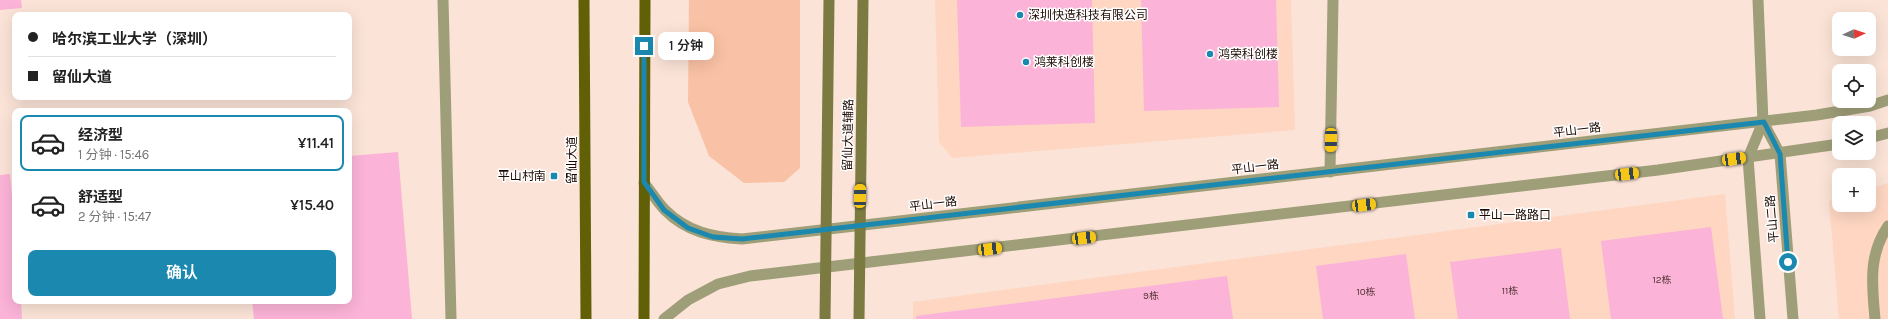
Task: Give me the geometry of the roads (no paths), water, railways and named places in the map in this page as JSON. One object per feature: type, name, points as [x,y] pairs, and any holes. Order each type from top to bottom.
[{"type":"main road","name":"留仙大道","points":[[584,0],[586,319]]},
{"type":"main road","points":[[644,319],[645,0]]},
{"type":"main road","name":"留仙大道辅路","points":[[825,319],[829,0]]},
{"type":"main road","name":"留仙大道辅路","points":[[859,319],[864,0]]},
{"type":"street","points":[[443,0],[451,319]]},
{"type":"street","points":[[1330,172],[1333,0]]},
{"type":"street","name":"平山二路","points":[[1758,0],[1764,122],[1780,154],[1793,319]]},
{"type":"street","name":"平山一路","points":[[644,182],[664,210],[688,228],[713,237],[742,239],[1764,122],[1870,106],[1888,100]]},
{"type":"street","name":"平山二路","points":[[1760,319],[1748,158],[1764,122]]},
{"type":"street","points":[[1876,136],[1888,133]]},
{"type":"street","points":[[664,319],[688,300],[718,284],[750,276],[1658,170],[1780,154],[1832,145]]},
{"type":"street","points":[[1875,319],[1873,261],[1879,239],[1888,226]]},
{"type":"place","name":"深圳快造科技有限公司","points":[[1020,15]]},
{"type":"place","name":"鸿荣科创楼","points":[[1210,54]]},
{"type":"place","name":"鸿莱科创楼","points":[[1026,62]]},
{"type":"place","name":"平山村南","points":[[554,176]]},
{"type":"place","name":"平山一路路口","points":[[1471,215]]}]
